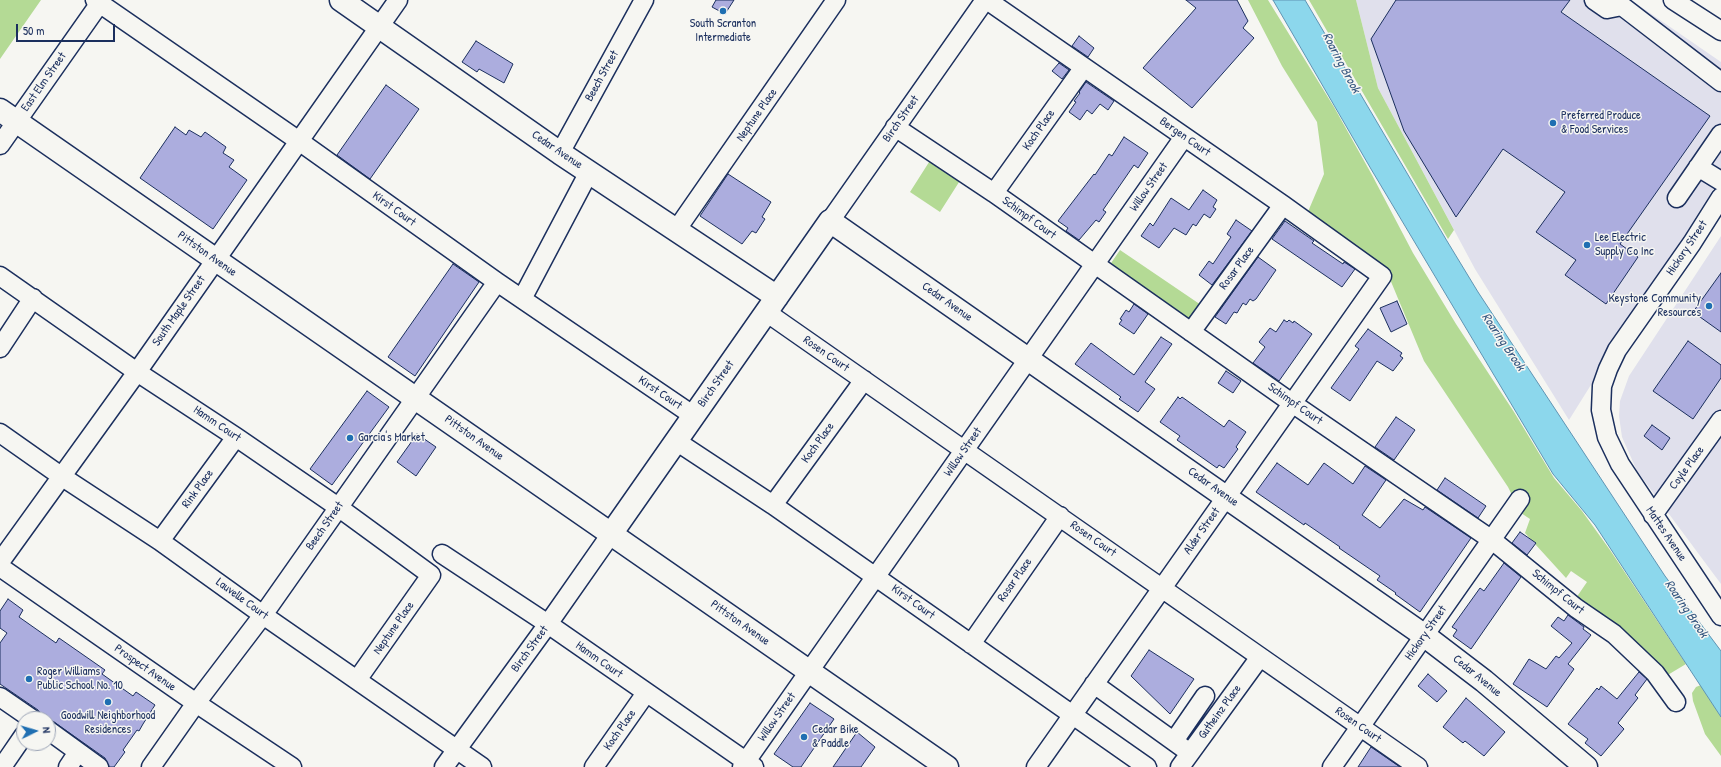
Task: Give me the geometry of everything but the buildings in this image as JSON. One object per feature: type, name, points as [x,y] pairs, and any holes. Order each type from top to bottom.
[{"type":"main road","name":"Cedar Avenue","points":[[341,0],[560,153],[677,229],[772,305]]},
{"type":"main road","name":"Pittston Avenue","points":[[8,116],[947,767]]},
{"type":"main road","name":"Cedar Avenue","points":[[830,221],[1425,636],[1478,676],[1586,767]]},
{"type":"main road","name":"Birch Street","points":[[611,534],[830,221]]},
{"type":"street","name":"South Maple Street","points":[[0,562],[137,372],[398,0]]},
{"type":"street","name":"Beech Street","points":[[560,153],[644,0]]},
{"type":"street","name":"Neptune Place","points":[[677,229],[836,0]]},
{"type":"street","name":"Bergen Court","points":[[986,0],[1283,205],[1382,276]]},
{"type":"street","name":"Birch Street","points":[[830,221],[986,0]]},
{"type":"street","points":[[1594,0],[1607,9],[1624,3],[1721,82]]},
{"type":"street","points":[[1673,0],[1721,31]]},
{"type":"street","name":"East Elm Street","points":[[0,145],[8,116],[99,1]]},
{"type":"street","name":"Kirst Court","points":[[99,1],[497,282],[694,416]]},
{"type":"street","name":"Koch Place","points":[[994,193],[1084,67]]},
{"type":"street","name":"Schimpf Court","points":[[896,127],[994,193],[1292,403],[1492,540],[1576,608],[1620,639],[1655,673],[1676,702]]},
{"type":"street","points":[[1678,198],[1721,134]]},
{"type":"street","name":"Willow Street","points":[[747,765],[809,671],[1184,137]]},
{"type":"street","points":[[1698,167],[1721,181]]},
{"type":"street","points":[[522,299],[589,172]]},
{"type":"street","name":"Hickory Street","points":[[1613,450],[1607,437],[1601,410],[1602,386],[1608,369],[1617,350],[1692,243],[1721,197]]},
{"type":"street","name":"Rosar Place","points":[[1191,332],[1283,205]]},
{"type":"street","name":"Hamm Court","points":[[0,276],[34,298],[137,372],[236,437],[338,507],[431,576]]},
{"type":"street","name":"Alder Street","points":[[1036,767],[1382,276]]},
{"type":"street","name":"Beech Street","points":[[151,767],[196,703],[262,615],[497,282]]},
{"type":"street","points":[[0,348],[34,298]]},
{"type":"street","name":"Rosen Court","points":[[772,305],[864,380],[1418,767]]},
{"type":"street","name":"Koch Place","points":[[773,505],[864,380]]},
{"type":"street","name":"Coyle Place","points":[[1653,515],[1721,420]]},
{"type":"street","name":"Lauvelle Court","points":[[0,433],[61,476],[160,541],[262,615],[482,767]]},
{"type":"street","name":"Rink Place","points":[[160,541],[236,437]]},
{"type":"street","name":"Kirst Court","points":[[676,441],[773,505],[876,576],[1147,767]]},
{"type":"street","name":"Mattes Avenue","points":[[1613,450],[1620,464],[1653,515],[1720,611]]},
{"type":"street","name":"Hickory Street","points":[[1332,767],[1520,499]]},
{"type":"street","name":"Rosar Place","points":[[971,644],[1060,516]]},
{"type":"street","name":"Birch Street","points":[[444,767],[548,624],[611,534]]},
{"type":"street","name":"Hamm Court","points":[[442,554],[548,624],[747,765]]},
{"type":"street","name":"Prospect Avenue","points":[[0,567],[196,703],[292,767]]},
{"type":"street","name":"Neptune Place","points":[[357,680],[431,576]]},
{"type":"street","name":"Gutheinz Place","points":[[1185,760],[1260,657]]},
{"type":"street","points":[[1094,684],[1174,741],[1185,760]]},
{"type":"street","name":"Koch Place","points":[[594,767],[646,693]]},
{"type":"street","points":[[1174,741],[1205,696]]},
{"type":"street","points":[[0,697],[20,711]]},
{"type":"street","points":[[56,736],[100,767]]},
{"type":"street","points":[[7,762],[16,748]]},
{"type":"street","points":[[68,767],[78,752]]},
{"type":"shaded area","points":[[1356,0],[1631,0],[1721,62],[1721,177],[1569,420],[1475,269],[1378,88]]},
{"type":"shaded area","points":[[1721,236],[1721,584],[1637,471],[1622,437],[1619,416],[1620,401],[1629,376]]},
{"type":"green space","points":[[0,0],[41,0],[0,59]]},
{"type":"green space","points":[[1248,0],[1268,0],[1334,107],[1413,253],[1456,324],[1514,412],[1554,478],[1582,511],[1610,550],[1686,664],[1666,676],[1574,601],[1587,582],[1571,571],[1566,578],[1525,533],[1530,519],[1521,513],[1508,487],[1424,361],[1387,272],[1307,214],[1324,174],[1317,122],[1282,66]]},
{"type":"green space","points":[[1309,0],[1356,0],[1378,88],[1454,230],[1448,239]]},
{"type":"green space","points":[[931,159],[961,179],[940,212],[910,192]]},
{"type":"green space","points":[[1120,250],[1204,307],[1190,327],[1107,269]]},
{"type":"green space","points":[[1701,685],[1721,717],[1721,756],[1705,734],[1693,701],[1692,693],[1696,687]]},
{"type":"water","name":"Roaring Brook","points":[[1273,0],[1305,0],[1478,292],[1665,576],[1721,651],[1721,717],[1595,525],[1553,474],[1371,169]]},
{"type":"place","name":"South Scranton Intermediate","points":[[723,11]]},
{"type":"place","name":"Preferred Produce & Food Services","points":[[1553,123]]},
{"type":"place","name":"Lee Electric Supply Co Inc","points":[[1587,245]]},
{"type":"place","name":"Keystone Community Resources","points":[[1709,306]]},
{"type":"place","name":"Garcia's Market","points":[[350,438]]},
{"type":"place","name":"Roger Williams Public School No. 10","points":[[29,679]]},
{"type":"place","name":"Goodwill Neighborhood Residences","points":[[108,702]]},
{"type":"place","name":"Cedar Bike & Paddle","points":[[804,737]]}]
